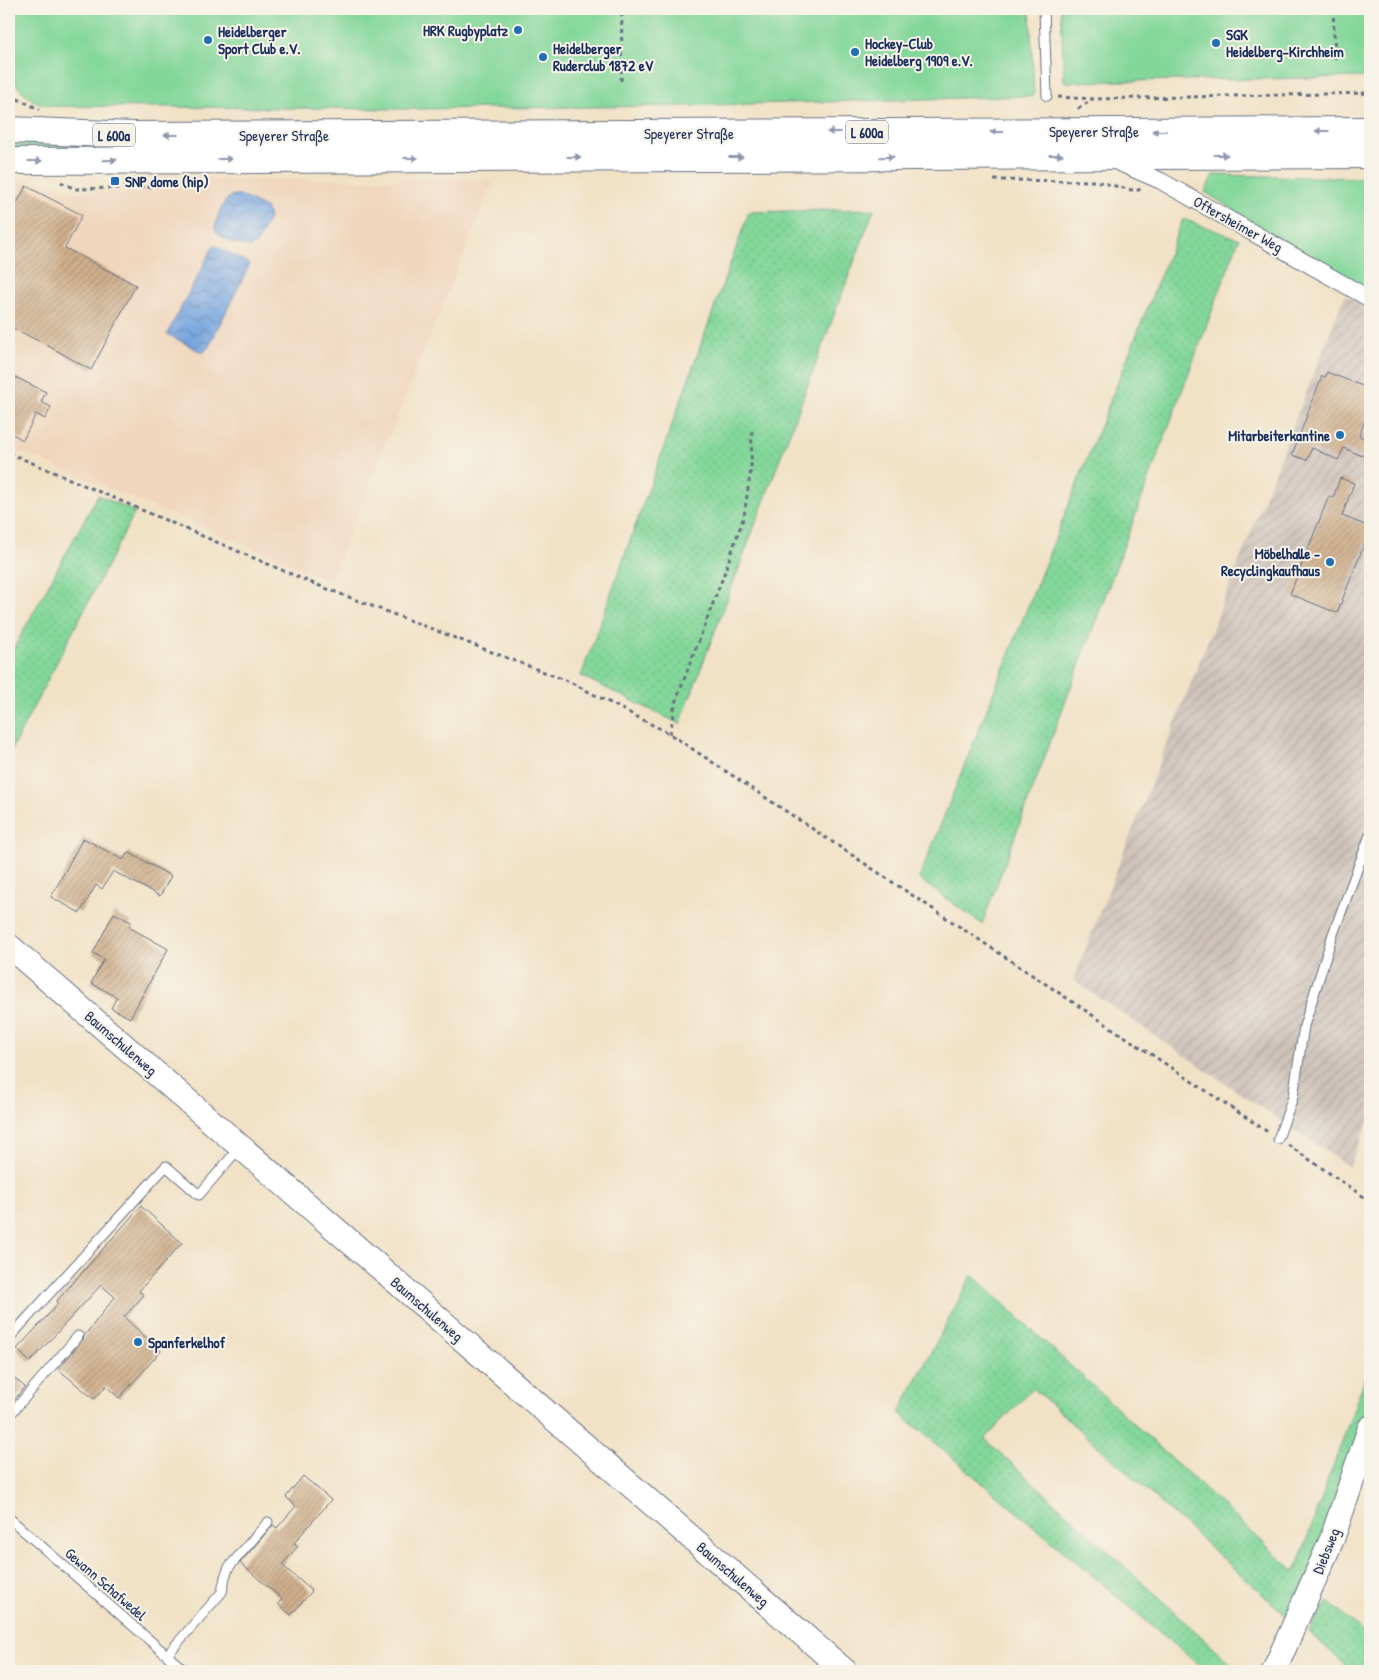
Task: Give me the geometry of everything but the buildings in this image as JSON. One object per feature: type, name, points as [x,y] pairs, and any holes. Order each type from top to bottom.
[{"type":"main road","name":"Speyerer Straße","points":[[9,130],[152,135],[1370,130]]},
{"type":"main road","name":"Speyerer Straße","points":[[9,161],[1370,154]]},
{"type":"street","name":"Oftersheimer Weg","points":[[1102,155],[1161,181],[1370,299]]},
{"type":"street","name":"Baumschulenweg","points":[[9,946],[845,1671]]},
{"type":"street","name":"Diebsweg","points":[[1274,1671],[1332,1539],[1370,1428]]},
{"type":"lane","points":[[1044,9],[1047,96]]},
{"type":"lane","points":[[1278,1139],[1293,1097],[1304,1026],[1333,934],[1370,835]]},
{"type":"lane","points":[[9,1338],[166,1166],[199,1195],[240,1147]]},
{"type":"lane","points":[[9,1416],[78,1336]]},
{"type":"lane","name":"Gewann Schafwedel","points":[[9,1518],[186,1671]]},
{"type":"lane","points":[[167,1656],[222,1592],[229,1567],[268,1522]]},
{"type":"path","points":[[622,9],[622,81]]},
{"type":"path","points":[[1333,9],[1334,59]]},
{"type":"path","points":[[9,98],[17,98]]},
{"type":"path","points":[[670,734],[675,703],[744,516],[751,468],[752,430]]},
{"type":"path","points":[[9,453],[312,583],[570,682],[670,734],[1370,1200]]},
{"type":"shaded area","points":[[182,179],[494,180],[330,580],[9,447],[9,181],[49,184],[74,192],[157,191]]},
{"type":"shaded area","points":[[1345,295],[1370,309],[1370,1117],[1349,1167],[1073,980]]},
{"type":"green space","points":[[9,9],[1030,9],[1034,96],[679,106],[408,109],[50,106],[34,101],[19,88],[9,71]]},
{"type":"green space","name":"SGK Heidelberg-Kirchheim","points":[[1061,9],[1370,9],[1370,77],[1064,82]]},
{"type":"green space","points":[[14,143],[266,149],[16,149],[14,148]]},
{"type":"green space","points":[[1213,175],[1370,178],[1370,291],[1322,265],[1205,192]]},
{"type":"green space","points":[[874,209],[680,724],[581,676],[749,212]]},
{"type":"green space","points":[[1183,219],[1239,239],[982,924],[919,879]]},
{"type":"green space","points":[[98,495],[135,512],[9,754],[9,657]]},
{"type":"green space","points":[[972,1275],[1295,1572],[1370,1364],[1370,1395],[1355,1445],[1327,1531],[1289,1618],[1033,1388],[985,1439],[1239,1671],[1206,1671],[899,1413]]},
{"type":"green space","points":[[1328,1601],[1370,1639],[1370,1671],[1352,1671],[1309,1632]]},
{"type":"water","points":[[232,195],[242,196],[267,209],[269,218],[256,244],[251,247],[236,244],[226,239],[215,229],[220,210]]},
{"type":"water","points":[[214,245],[250,264],[208,348],[203,353],[167,334]]},
{"type":"place","name":"HRK Rugbyplatz","points":[[518,30]]},
{"type":"place","name":"Heidelberger Sport Club e.V.","points":[[208,40]]},
{"type":"place","name":"SGK Heidelberg-Kirchheim","points":[[1216,43]]},
{"type":"place","name":"Hockey-Club Heidelberg 1909 e.V.","points":[[855,52]]},
{"type":"place","name":"Heidelberger Ruderclub 1872 eV","points":[[543,57]]},
{"type":"place","name":"SNP dome (hip)","points":[[115,181]]},
{"type":"place","name":"Mitarbeiterkantine","points":[[1340,435]]},
{"type":"place","name":"Möbelhalle - Recyclingkaufhaus","points":[[1330,562]]},
{"type":"place","name":"Spanferkelhof","points":[[138,1342]]}]
